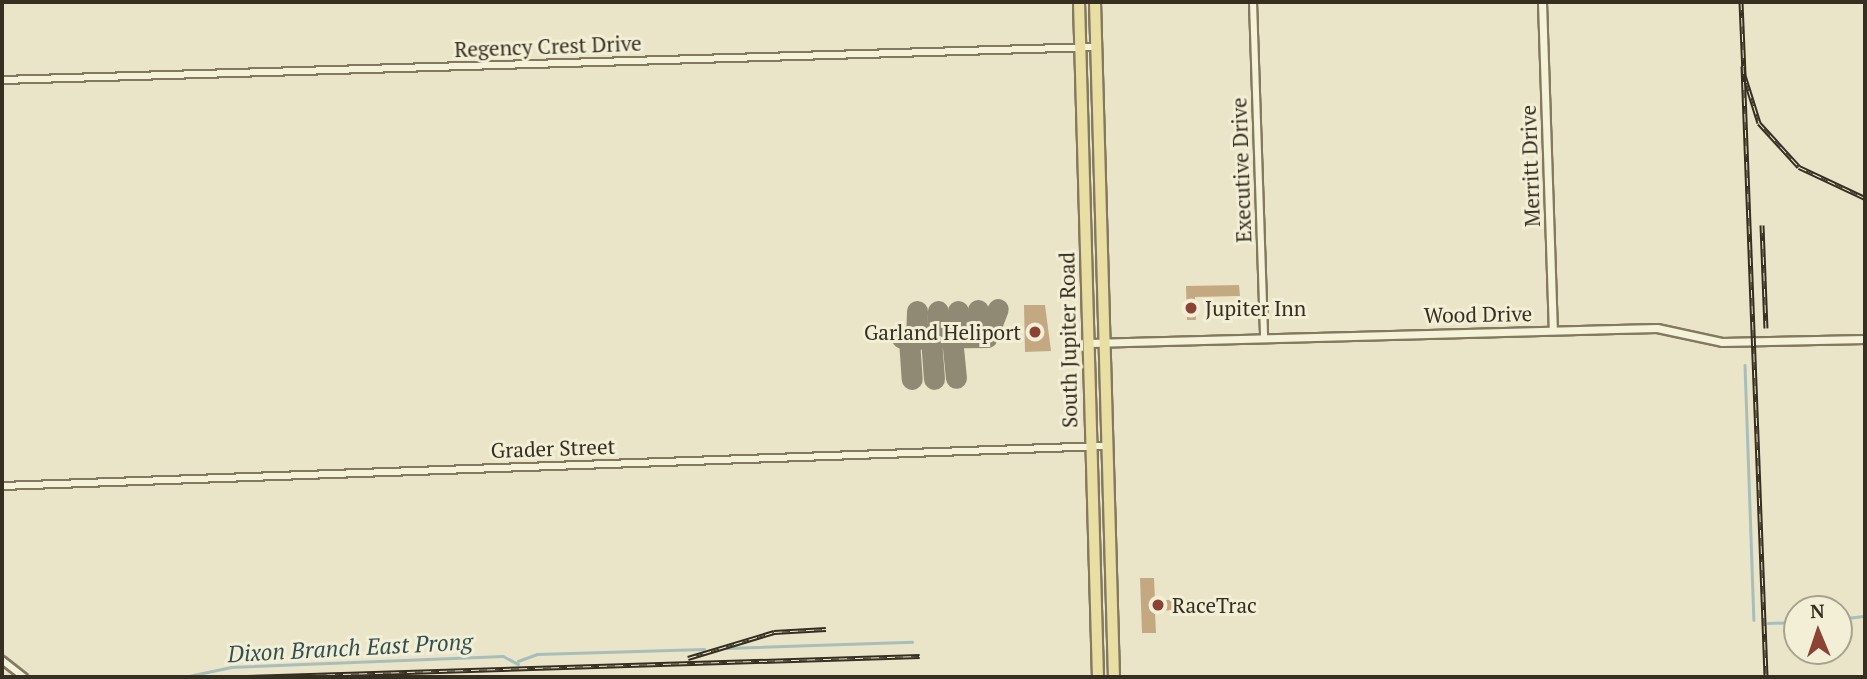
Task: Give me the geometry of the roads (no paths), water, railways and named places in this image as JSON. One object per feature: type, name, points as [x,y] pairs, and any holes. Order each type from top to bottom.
[{"type":"main road","name":"South Jupiter Road","points":[[1079,2],[1090,343],[1089,446],[1098,677]]},
{"type":"main road","name":"South Jupiter Road","points":[[1095,2],[1105,342],[1105,446],[1114,677]]},
{"type":"street","name":"Executive Drive","points":[[1253,2],[1264,338]]},
{"type":"street","name":"Merritt Drive","points":[[1542,2],[1553,330]]},
{"type":"street","name":"Regency Crest Drive","points":[[2,80],[1096,47]]},
{"type":"street","name":"Wood Drive","points":[[1090,343],[1657,328],[1722,342],[1865,339]]},
{"type":"street","name":"Grader Street","points":[[2,486],[1105,446]]},
{"type":"street","points":[[2,660],[24,677]]},
{"type":"waterway","points":[[1745,365],[1754,620]]},
{"type":"waterway","points":[[1853,617],[1865,616]]},
{"type":"waterway","points":[[1768,623],[1783,622]]},
{"type":"waterway","name":"Dixon Branch East Prong","points":[[727,648],[912,642]]},
{"type":"waterway","name":"Dixon Branch East Prong","points":[[518,661],[537,654],[704,649]]},
{"type":"waterway","name":"Dixon Branch East Prong","points":[[184,677],[231,667],[503,656],[518,664]]},
{"type":"railway","points":[[1741,2],[1744,75],[1759,123],[1799,167],[1865,198]]},
{"type":"railway","points":[[1743,66],[1766,677]]},
{"type":"railway","points":[[1762,225],[1766,328]]},
{"type":"railway","points":[[688,658],[774,632],[826,629]]},
{"type":"railway","points":[[247,677],[920,656]]},
{"type":"place","name":"Jupiter Inn","points":[[1191,308]]},
{"type":"place","name":"Garland Heliport","points":[[1035,332]]},
{"type":"place","name":"RaceTrac","points":[[1158,605]]}]
